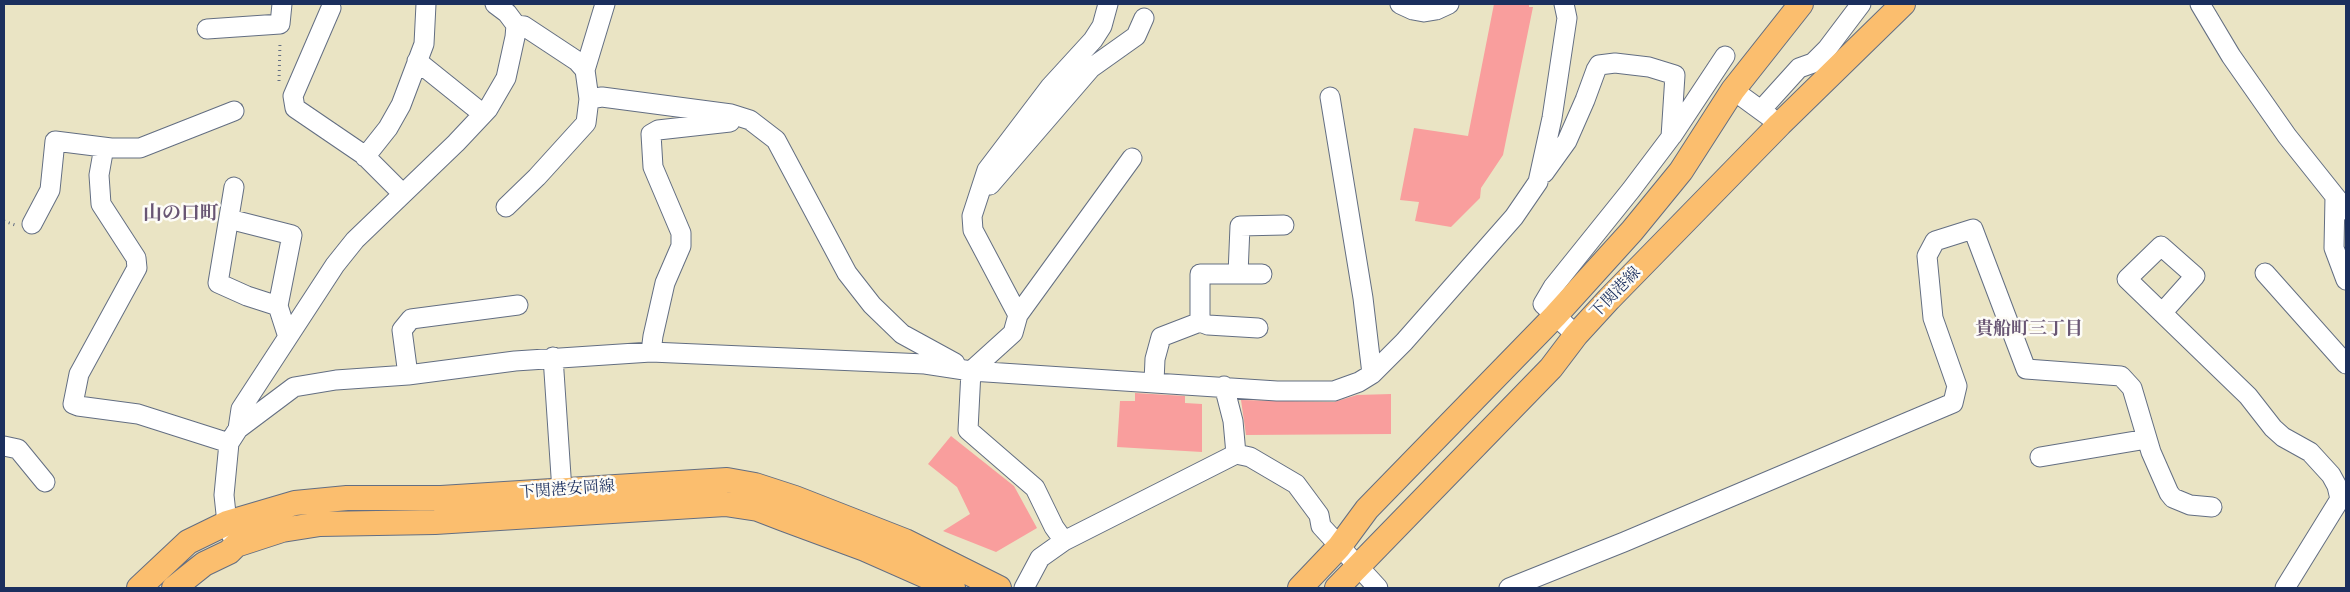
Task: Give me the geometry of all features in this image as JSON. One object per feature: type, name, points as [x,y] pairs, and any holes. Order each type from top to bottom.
[{"type":"main road","name":"下関港線","points":[[1300,588],[1339,547],[1367,509],[1555,316],[1664,194],[1682,171],[1733,90],[1801,4]]},
{"type":"main road","name":"下関港線","points":[[1337,588],[1551,368],[1576,335],[1770,117],[1903,4]]},
{"type":"main road","name":"下関港安岡線","points":[[139,588],[188,542],[227,523],[295,503],[347,498],[441,498],[562,491],[693,480],[727,480],[755,485],[795,498],[905,541],[999,588]]},
{"type":"main road","name":"下関港安岡線","points":[[174,588],[204,564],[229,552],[236,545],[282,530],[320,524],[434,522],[725,504],[758,509],[865,549],[953,588]]},
{"type":"street","points":[[207,29],[280,24],[282,4]]},
{"type":"street","points":[[365,156],[388,128],[401,105],[425,38],[426,4]]},
{"type":"street","points":[[236,545],[227,523],[224,496],[233,436],[241,409],[335,265],[355,240],[456,143],[483,114],[506,78],[514,47],[516,25],[508,12],[494,4]]},
{"type":"street","points":[[506,207],[537,177],[586,123],[589,99],[585,70],[605,4]]},
{"type":"street","points":[[1018,315],[973,230],[972,216],[976,201],[986,170],[1050,87],[1093,40],[1102,26],[1108,4]]},
{"type":"street","points":[[1400,4],[1413,10],[1424,12],[1436,10],[1449,4]]},
{"type":"street","points":[[1733,90],[1770,117],[1799,68],[1813,63],[1827,49],[1861,4]]},
{"type":"street","points":[[2200,4],[2231,56],[2287,136],[2341,203],[2334,248],[2346,280]]},
{"type":"street","points":[[331,8],[293,96],[295,108],[365,156],[402,193]]},
{"type":"street","points":[[1538,182],[1552,118],[1567,8]]},
{"type":"street","points":[[976,201],[1091,68],[1136,36],[1144,18]]},
{"type":"street","points":[[516,25],[524,26],[577,61],[585,70]]},
{"type":"street","points":[[1576,335],[1543,304],[1553,288],[1671,137],[1724,56]]},
{"type":"street","points":[[417,61],[483,114]]},
{"type":"street","points":[[233,436],[294,387],[336,380],[408,375],[553,357],[651,352],[924,364],[971,371],[1320,392],[1334,390],[1359,382],[1372,374],[1404,342],[1514,217],[1567,141],[1596,70],[1605,63],[1649,67],[1675,75],[1671,137]]},
{"type":"street","points":[[589,99],[602,97],[731,114],[750,120],[776,140],[847,272],[872,305],[902,334],[929,351],[971,371]]},
{"type":"street","points":[[1330,97],[1363,298],[1372,374]]},
{"type":"street","points":[[32,224],[50,190],[54,141],[104,147],[140,148],[234,111]]},
{"type":"street","points":[[651,352],[665,283],[681,246],[681,233],[653,167],[651,134],[658,130],[750,120]]},
{"type":"street","points":[[104,147],[99,175],[101,204],[136,258],[138,268],[79,374],[73,404],[138,414],[233,436]]},
{"type":"street","points":[[1064,541],[1054,527],[1035,488],[968,430],[971,371],[1013,334],[1018,315],[1132,158]]},
{"type":"street","points":[[234,187],[218,283],[247,296],[278,306]]},
{"type":"street","points":[[229,219],[292,235],[278,306],[288,337]]},
{"type":"street","points":[[1238,274],[1240,226],[1284,225]]},
{"type":"street","points":[[1509,588],[1536,584],[1953,403],[1957,386],[1933,318],[1927,256],[1935,241],[1973,230],[2026,369],[2121,376],[2132,388],[2147,439],[2169,493],[2173,498],[2190,505],[2212,507]]},
{"type":"street","points":[[2265,273],[2346,364]]},
{"type":"street","points":[[1200,322],[1200,274],[1262,274]]},
{"type":"street","points":[[408,375],[402,330],[411,319],[518,305]]},
{"type":"street","points":[[2162,313],[2248,396],[2273,428],[2283,437],[2310,452],[2331,474],[2337,486],[2340,499],[2285,588]]},
{"type":"street","points":[[1154,382],[1155,359],[1161,337],[1200,322],[1208,325],[1258,328]]},
{"type":"street","points":[[553,357],[562,491]]},
{"type":"street","points":[[1224,386],[1232,421],[1236,454]]},
{"type":"street","points":[[2040,457],[2147,439]]},
{"type":"street","points":[[4,446],[18,449],[45,482]]},
{"type":"street","points":[[1024,588],[1040,558],[1064,541],[1236,454],[1250,457],[1296,484],[1320,515],[1321,526],[1378,588]]},
{"type":"path","points":[[280,24],[279,83],[286,96],[294,102]]},
{"type":"building","points":[[1494,4],[1529,4],[1529,7],[1533,7],[1503,155],[1481,188],[1480,198],[1451,227],[1415,221],[1419,202],[1400,200],[1414,128],[1468,136]]},
{"type":"building","points":[[1135,393],[1185,396],[1185,403],[1202,404],[1202,452],[1117,447],[1120,401],[1135,401]]},
{"type":"building","points":[[1391,394],[1391,434],[1246,435],[1241,400],[1334,402],[1357,395]]},
{"type":"building","points":[[951,436],[1014,486],[1037,528],[996,552],[943,531],[970,514],[957,487],[928,464]]},
{"type":"district","name":"山の口町","points":[[181,214]]},
{"type":"district","name":"貴船町三丁目","points":[[2029,330]]}]
